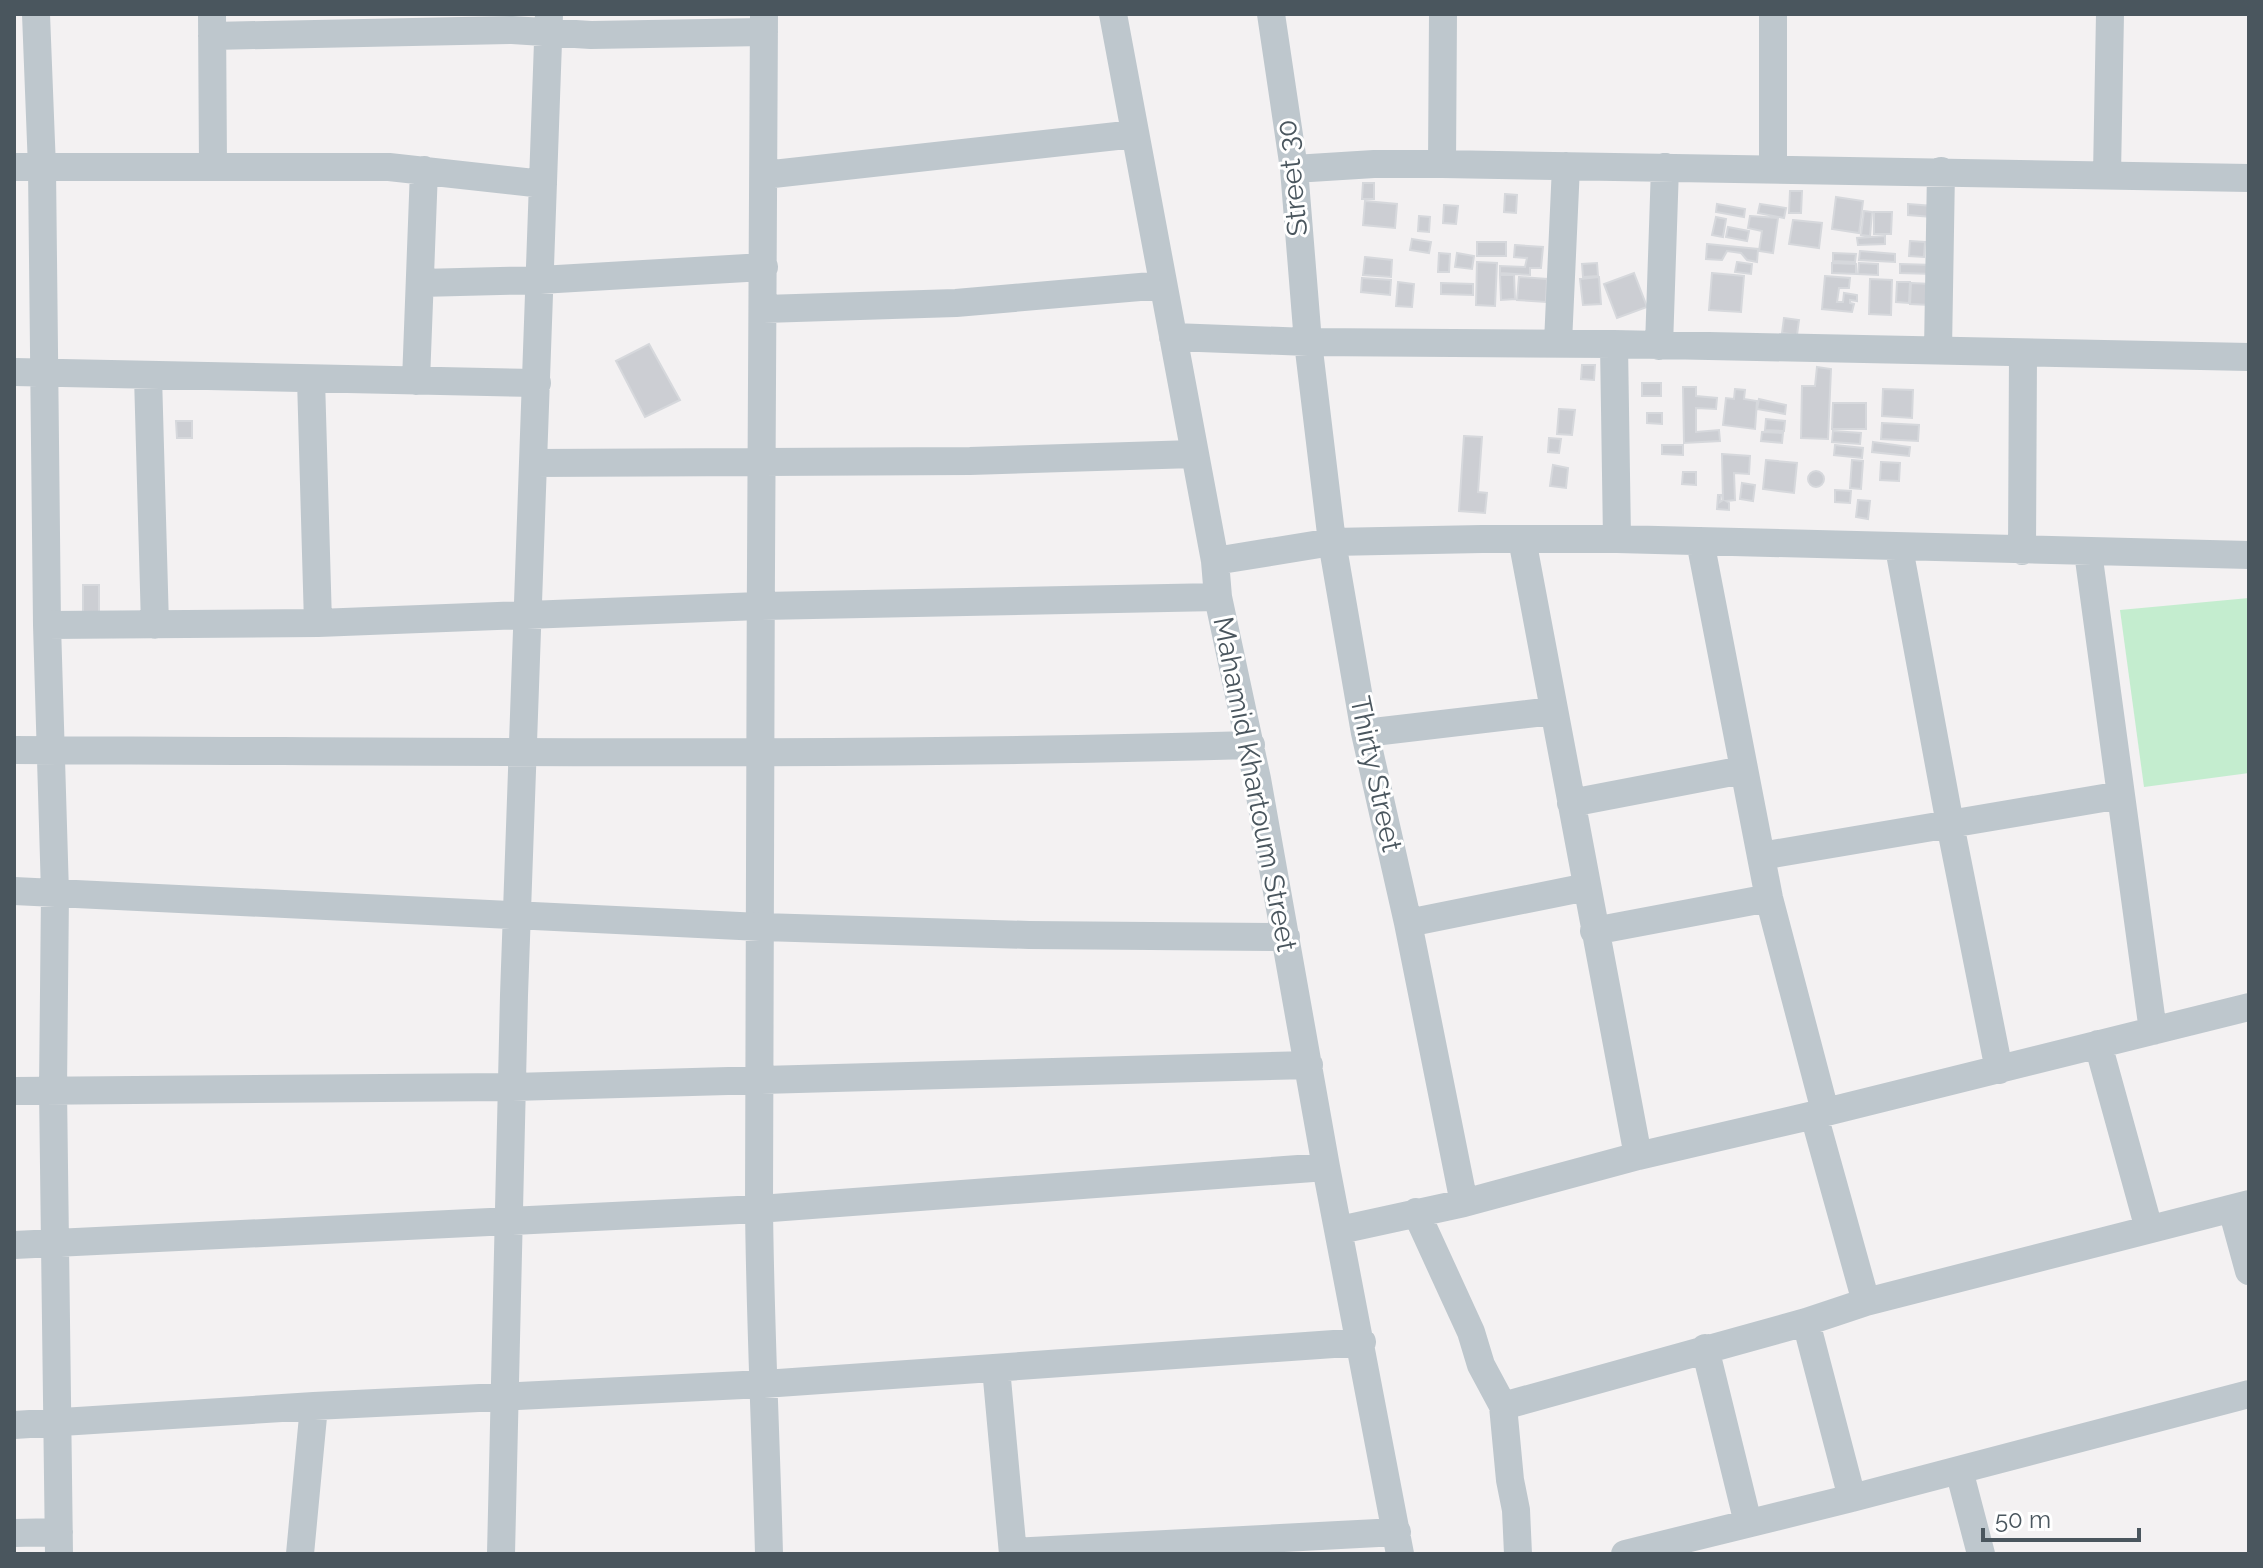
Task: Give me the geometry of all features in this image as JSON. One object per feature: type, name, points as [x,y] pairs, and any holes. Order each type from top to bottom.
[{"type":"street","points":[[14,1533],[59,1543],[53,1089],[55,893],[47,625],[42,168],[36,14]]},
{"type":"street","name":"Mahamid Khartoum Street","points":[[1113,14],[1215,561],[1218,597],[1251,745],[1326,1167],[1362,1342],[1398,1543]]},
{"type":"street","name":"Street 30","points":[[1271,14],[1294,169],[1308,342]]},
{"type":"street","points":[[1442,164],[1443,14]]},
{"type":"street","points":[[1773,14],[1773,169]]},
{"type":"street","points":[[2107,174],[2110,14]]},
{"type":"street","points":[[213,167],[212,25],[512,30],[548,24],[764,23],[764,309],[759,606],[759,1209],[769,1554]]},
{"type":"street","points":[[501,1554],[517,914],[548,24]]},
{"type":"street","points":[[764,175],[1135,134]]},
{"type":"street","points":[[1294,169],[1442,164],[2249,178]]},
{"type":"street","points":[[1558,343],[1566,166]]},
{"type":"street","points":[[14,167],[424,170],[543,184]]},
{"type":"street","points":[[1659,346],[1665,167]]},
{"type":"street","points":[[416,381],[424,170]]},
{"type":"street","points":[[1938,350],[1941,171]]},
{"type":"street","points":[[420,283],[540,280],[764,267]]},
{"type":"street","points":[[764,309],[956,303],[1163,285]]},
{"type":"street","points":[[1173,337],[1308,342],[1558,343],[2249,357]]},
{"type":"street","name":"Thirty Street","points":[[1308,342],[1332,542],[1365,733],[1408,923],[1464,1203]]},
{"type":"street","points":[[1614,344],[1617,539]]},
{"type":"street","points":[[2022,551],[2023,353]]},
{"type":"street","points":[[14,372],[537,383]]},
{"type":"street","points":[[148,376],[155,625]]},
{"type":"street","points":[[311,379],[318,623]]},
{"type":"street","points":[[533,463],[970,461],[1194,454]]},
{"type":"street","points":[[1522,539],[1638,1156]]},
{"type":"street","points":[[1215,561],[1332,542],[1522,539],[2249,555]]},
{"type":"street","points":[[1700,541],[1769,898],[1866,1302]]},
{"type":"street","points":[[1899,548],[1999,1070]]},
{"type":"street","points":[[2088,552],[2153,1031]]},
{"type":"street","points":[[47,625],[318,623],[759,606],[1218,597]]},
{"type":"street","points":[[1365,733],[1553,711]]},
{"type":"street","points":[[14,750],[760,753],[1004,752],[1251,745]]},
{"type":"street","points":[[1571,803],[1743,770]]},
{"type":"street","points":[[1761,856],[2121,795]]},
{"type":"street","points":[[1408,923],[1587,887]]},
{"type":"street","points":[[14,891],[760,927],[1029,935],[1286,937]]},
{"type":"street","points":[[1594,931],[1769,898]]},
{"type":"street","points":[[1340,1230],[1464,1203],[1638,1156],[2249,1007]]},
{"type":"street","points":[[2098,1044],[2149,1229]]},
{"type":"street","points":[[14,1091],[513,1087],[1309,1065]]},
{"type":"street","points":[[14,1245],[759,1209],[1326,1167]]},
{"type":"street","points":[[1503,1406],[1806,1322],[1866,1302],[2240,1206],[2249,1271]]},
{"type":"street","points":[[1416,1212],[1471,1332],[1481,1365],[1503,1406],[1516,1510],[1518,1554]]},
{"type":"street","points":[[1806,1322],[1852,1498]]},
{"type":"street","points":[[14,1425],[314,1406],[764,1384],[1362,1342]]},
{"type":"street","points":[[1705,1348],[1748,1523]]},
{"type":"street","points":[[996,1368],[1013,1553],[1398,1543]]},
{"type":"street","points":[[1625,1554],[2249,1394]]},
{"type":"street","points":[[300,1554],[314,1406]]},
{"type":"street","points":[[1959,1470],[1981,1554]]},
{"type":"green space","points":[[2249,598],[2249,773],[2144,787],[2120,610]]},
{"type":"building","points":[[1363,183],[1374,183],[1374,199],[1362,199]]},
{"type":"building","points":[[1790,191],[1802,191],[1801,213],[1789,213]]},
{"type":"building","points":[[1505,194],[1517,195],[1516,213],[1504,212]]},
{"type":"building","points":[[1836,197],[1863,201],[1859,233],[1832,229]]},
{"type":"building","points":[[1365,201],[1397,204],[1395,228],[1363,225]]},
{"type":"building","points":[[1717,204],[1745,209],[1744,217],[1716,212]]},
{"type":"building","points":[[1760,204],[1786,208],[1784,218],[1758,213]]},
{"type":"building","points":[[1908,204],[1933,206],[1932,217],[1908,215]]},
{"type":"building","points":[[1444,205],[1458,206],[1456,224],[1443,223]]},
{"type":"building","points":[[1864,211],[1872,212],[1870,236],[1861,235]]},
{"type":"building","points":[[1874,212],[1892,212],[1891,234],[1874,234]]},
{"type":"building","points":[[1419,216],[1430,217],[1429,232],[1418,231]]},
{"type":"building","points":[[1750,216],[1778,218],[1773,253],[1759,251],[1762,231],[1748,228]]},
{"type":"building","points":[[1716,217],[1726,219],[1723,237],[1712,235]]},
{"type":"building","points":[[1793,220],[1822,223],[1819,248],[1789,244]]},
{"type":"building","points":[[1728,227],[1749,231],[1747,241],[1726,237]]},
{"type":"building","points":[[1885,236],[1885,244],[1858,245],[1857,238]]},
{"type":"building","points":[[1412,239],[1431,242],[1429,253],[1410,250]]},
{"type":"building","points":[[1910,241],[1925,242],[1924,257],[1909,256]]},
{"type":"building","points":[[1477,242],[1506,242],[1506,256],[1477,256]]},
{"type":"building","points":[[1707,244],[1758,249],[1757,262],[1747,260],[1741,253],[1727,251],[1722,260],[1706,259]]},
{"type":"building","points":[[1515,245],[1543,247],[1541,268],[1530,268],[1530,275],[1500,273],[1500,266],[1525,267],[1527,258],[1514,257]]},
{"type":"building","points":[[1860,251],[1895,254],[1895,262],[1859,260]]},
{"type":"building","points":[[1439,253],[1450,254],[1449,272],[1438,272]]},
{"type":"building","points":[[1457,253],[1474,256],[1472,269],[1455,267]]},
{"type":"building","points":[[1833,253],[1856,254],[1855,262],[1833,261]]},
{"type":"building","points":[[1365,257],[1392,260],[1391,277],[1363,275]]},
{"type":"building","points":[[1477,262],[1497,263],[1495,306],[1476,305]]},
{"type":"building","points":[[1737,262],[1752,264],[1751,274],[1735,272]]},
{"type":"building","points":[[1597,263],[1598,276],[1583,277],[1582,264]]},
{"type":"building","points":[[1832,263],[1856,264],[1856,274],[1832,273]]},
{"type":"building","points":[[1859,263],[1878,264],[1878,275],[1858,274]]},
{"type":"building","points":[[1900,264],[1934,265],[1934,274],[1900,273]]},
{"type":"building","points":[[1634,273],[1647,307],[1617,318],[1604,284]]},
{"type":"building","points":[[1712,273],[1744,276],[1741,312],[1709,310]]},
{"type":"building","points":[[1500,275],[1514,275],[1515,299],[1501,300]]},
{"type":"building","points":[[1825,276],[1850,278],[1849,288],[1839,288],[1837,302],[1843,302],[1844,293],[1857,295],[1857,301],[1850,300],[1854,304],[1852,312],[1822,309]]},
{"type":"building","points":[[1519,277],[1547,279],[1546,302],[1517,300]]},
{"type":"building","points":[[1599,277],[1601,304],[1583,305],[1580,279]]},
{"type":"building","points":[[1362,278],[1391,280],[1390,295],[1361,292]]},
{"type":"building","points":[[1870,279],[1892,280],[1891,315],[1869,314]]},
{"type":"building","points":[[1398,282],[1414,284],[1412,307],[1396,306]]},
{"type":"building","points":[[1897,282],[1910,282],[1909,303],[1896,302]]},
{"type":"building","points":[[1441,283],[1473,284],[1473,295],[1441,294]]},
{"type":"building","points":[[1911,283],[1931,284],[1930,305],[1910,304]]},
{"type":"building","points":[[1784,318],[1799,320],[1797,335],[1782,333]]},
{"type":"building","points":[[649,344],[680,400],[645,417],[616,361]]},
{"type":"building","points":[[1582,365],[1595,365],[1594,380],[1581,379]]},
{"type":"building","points":[[1817,367],[1831,369],[1828,439],[1801,438],[1802,386],[1815,386]]},
{"type":"building","points":[[1642,383],[1661,383],[1661,396],[1642,396]]},
{"type":"building","points":[[1683,387],[1696,387],[1696,396],[1717,398],[1716,409],[1696,408],[1696,432],[1719,430],[1720,441],[1684,443]]},
{"type":"building","points":[[1735,389],[1745,390],[1744,399],[1757,401],[1755,429],[1723,425],[1726,398],[1734,399]]},
{"type":"building","points":[[1883,389],[1913,390],[1912,418],[1882,416]]},
{"type":"building","points":[[1759,399],[1786,405],[1785,414],[1757,409]]},
{"type":"building","points":[[1833,403],[1866,403],[1866,429],[1832,429]]},
{"type":"building","points":[[1559,409],[1575,410],[1572,435],[1557,434]]},
{"type":"building","points":[[1647,413],[1662,413],[1662,424],[1647,423]]},
{"type":"building","points":[[1766,419],[1785,421],[1784,431],[1765,430]]},
{"type":"building","points":[[176,421],[192,421],[192,438],[177,438]]},
{"type":"building","points":[[1882,423],[1919,425],[1918,441],[1881,439]]},
{"type":"building","points":[[1833,431],[1861,433],[1860,444],[1832,442]]},
{"type":"building","points":[[1762,432],[1783,433],[1782,443],[1761,441]]},
{"type":"building","points":[[1464,436],[1482,437],[1478,492],[1487,493],[1485,513],[1459,511]]},
{"type":"building","points":[[1549,438],[1561,439],[1559,453],[1548,452]]},
{"type":"building","points":[[1873,442],[1910,447],[1909,456],[1872,452]]},
{"type":"building","points":[[1662,445],[1683,445],[1683,455],[1662,454]]},
{"type":"building","points":[[1835,445],[1863,448],[1862,458],[1834,455]]},
{"type":"building","points":[[1722,454],[1750,456],[1749,474],[1734,473],[1735,500],[1726,501],[1729,510],[1717,509],[1718,495],[1721,495],[1720,502],[1723,500]]},
{"type":"building","points":[[1766,460],[1797,463],[1794,493],[1763,489]]},
{"type":"building","points":[[1852,460],[1863,461],[1861,489],[1850,488]]},
{"type":"building","points":[[1881,462],[1900,463],[1899,481],[1880,480]]},
{"type":"building","points":[[1553,465],[1568,468],[1566,488],[1550,486]]},
{"type":"building","points":[[1816,471],[1822,473],[1822,485],[1816,487],[1810,485],[1808,479],[1810,473]]},
{"type":"building","points":[[1683,472],[1696,472],[1696,485],[1682,484]]},
{"type":"building","points":[[1742,483],[1755,485],[1753,501],[1740,499]]},
{"type":"building","points":[[1835,490],[1851,491],[1850,503],[1835,502]]},
{"type":"building","points":[[1858,500],[1870,501],[1868,519],[1856,517]]},
{"type":"building","points":[[83,585],[99,585],[99,615],[83,615]]}]
